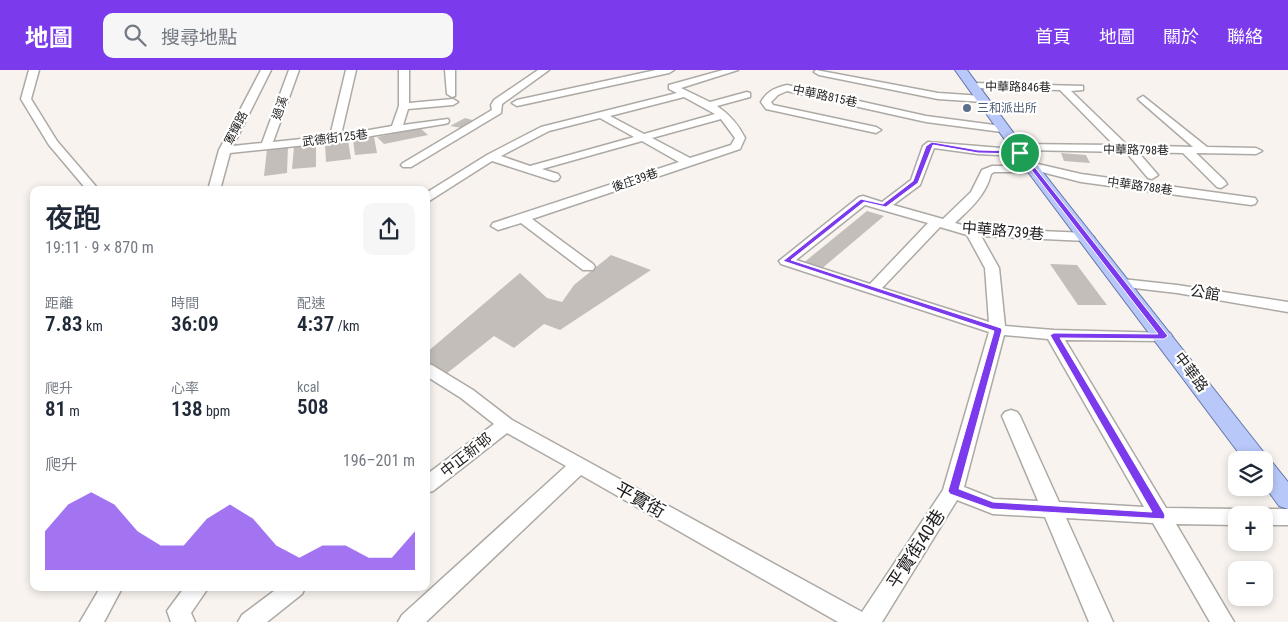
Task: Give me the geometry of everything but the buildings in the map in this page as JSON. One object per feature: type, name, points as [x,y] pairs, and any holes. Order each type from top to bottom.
[{"type":"main road","name":"中華路","points":[[961,70],[1002,129],[1164,336],[1250,451]]},
{"type":"main road","points":[[1273,480],[1288,500]]},
{"type":"street","points":[[34,70],[26,99],[53,143],[90,186]]},
{"type":"street","name":"軍輝路","points":[[215,186],[225,150],[266,70]]},
{"type":"street","name":"過溪","points":[[266,146],[294,70]]},
{"type":"street","points":[[335,138],[351,70]]},
{"type":"street","points":[[396,130],[404,106],[404,70]]},
{"type":"street","points":[[404,106],[452,98],[450,70]]},
{"type":"street","points":[[407,165],[497,110],[496,105],[498,102],[544,70]]},
{"type":"street","points":[[517,103],[643,73],[669,70]]},
{"type":"street","points":[[672,87],[733,70]]},
{"type":"street","name":"中華路846巷","points":[[819,72],[938,96],[978,92],[1080,88]]},
{"type":"street","name":"後庄39巷","points":[[498,226],[736,147],[740,138],[734,125],[724,114],[710,105],[643,73]]},
{"type":"street","name":"中華路815巷","points":[[876,130],[770,107],[766,102],[778,90],[787,88],[926,119],[1002,129]]},
{"type":"street","name":"中華路846巷","points":[[1063,88],[1152,175]]},
{"type":"street","points":[[430,196],[491,157],[545,129],[684,94]]},
{"type":"street","points":[[710,105],[747,95]]},
{"type":"street","points":[[1143,98],[1205,151]]},
{"type":"street","points":[[531,169],[724,114]]},
{"type":"street","points":[[601,115],[688,162]]},
{"type":"street","name":"武德街125巷","points":[[225,150],[396,130],[444,120]]},
{"type":"street","points":[[884,206],[916,182],[929,146],[932,144],[1025,159]]},
{"type":"street","name":"中華路798巷","points":[[1025,159],[1127,149],[1256,151]]},
{"type":"street","points":[[1187,151],[1221,184]]},
{"type":"street","points":[[491,157],[554,177]]},
{"type":"street","points":[[1025,159],[986,172],[985,179],[978,192],[940,224],[872,290],[998,330],[1054,335],[1164,336]]},
{"type":"street","name":"中華路788巷","points":[[1025,159],[1081,178],[1251,201]]},
{"type":"street","name":"中華路739巷","points":[[872,290],[786,261],[863,200],[972,232],[1087,237]]},
{"type":"street","points":[[523,218],[588,267]]},
{"type":"street","points":[[972,232],[992,268],[998,330]]},
{"type":"street","name":"公館","points":[[1122,283],[1177,289],[1288,307]]},
{"type":"street","name":"平實街40巷","points":[[870,622],[953,491],[998,330]]},
{"type":"street","points":[[1054,335],[1222,622]]},
{"type":"street","name":"平實街","points":[[430,371],[467,394],[506,424],[859,622]]},
{"type":"street","points":[[1011,416],[1102,622]]},
{"type":"street","name":"中正新邨","points":[[430,483],[506,424]]},
{"type":"street","points":[[410,622],[579,466]]},
{"type":"street","points":[[953,491],[992,506],[1160,516],[1228,517]]},
{"type":"street","points":[[1273,517],[1288,517]]},
{"type":"street","points":[[92,622],[109,591]]},
{"type":"street","points":[[184,622],[179,611],[195,591]]},
{"type":"street","points":[[250,622],[290,591]]},
{"type":"place","name":"三和派出所","points":[[967,108]]},
{"type":"route","points":[[936,143],[978,151],[1020,153],[1164,336],[1054,335],[1160,516],[992,506],[953,491],[998,330],[786,261],[863,200],[884,206],[916,182],[929,146],[932,144],[936,143]]}]
